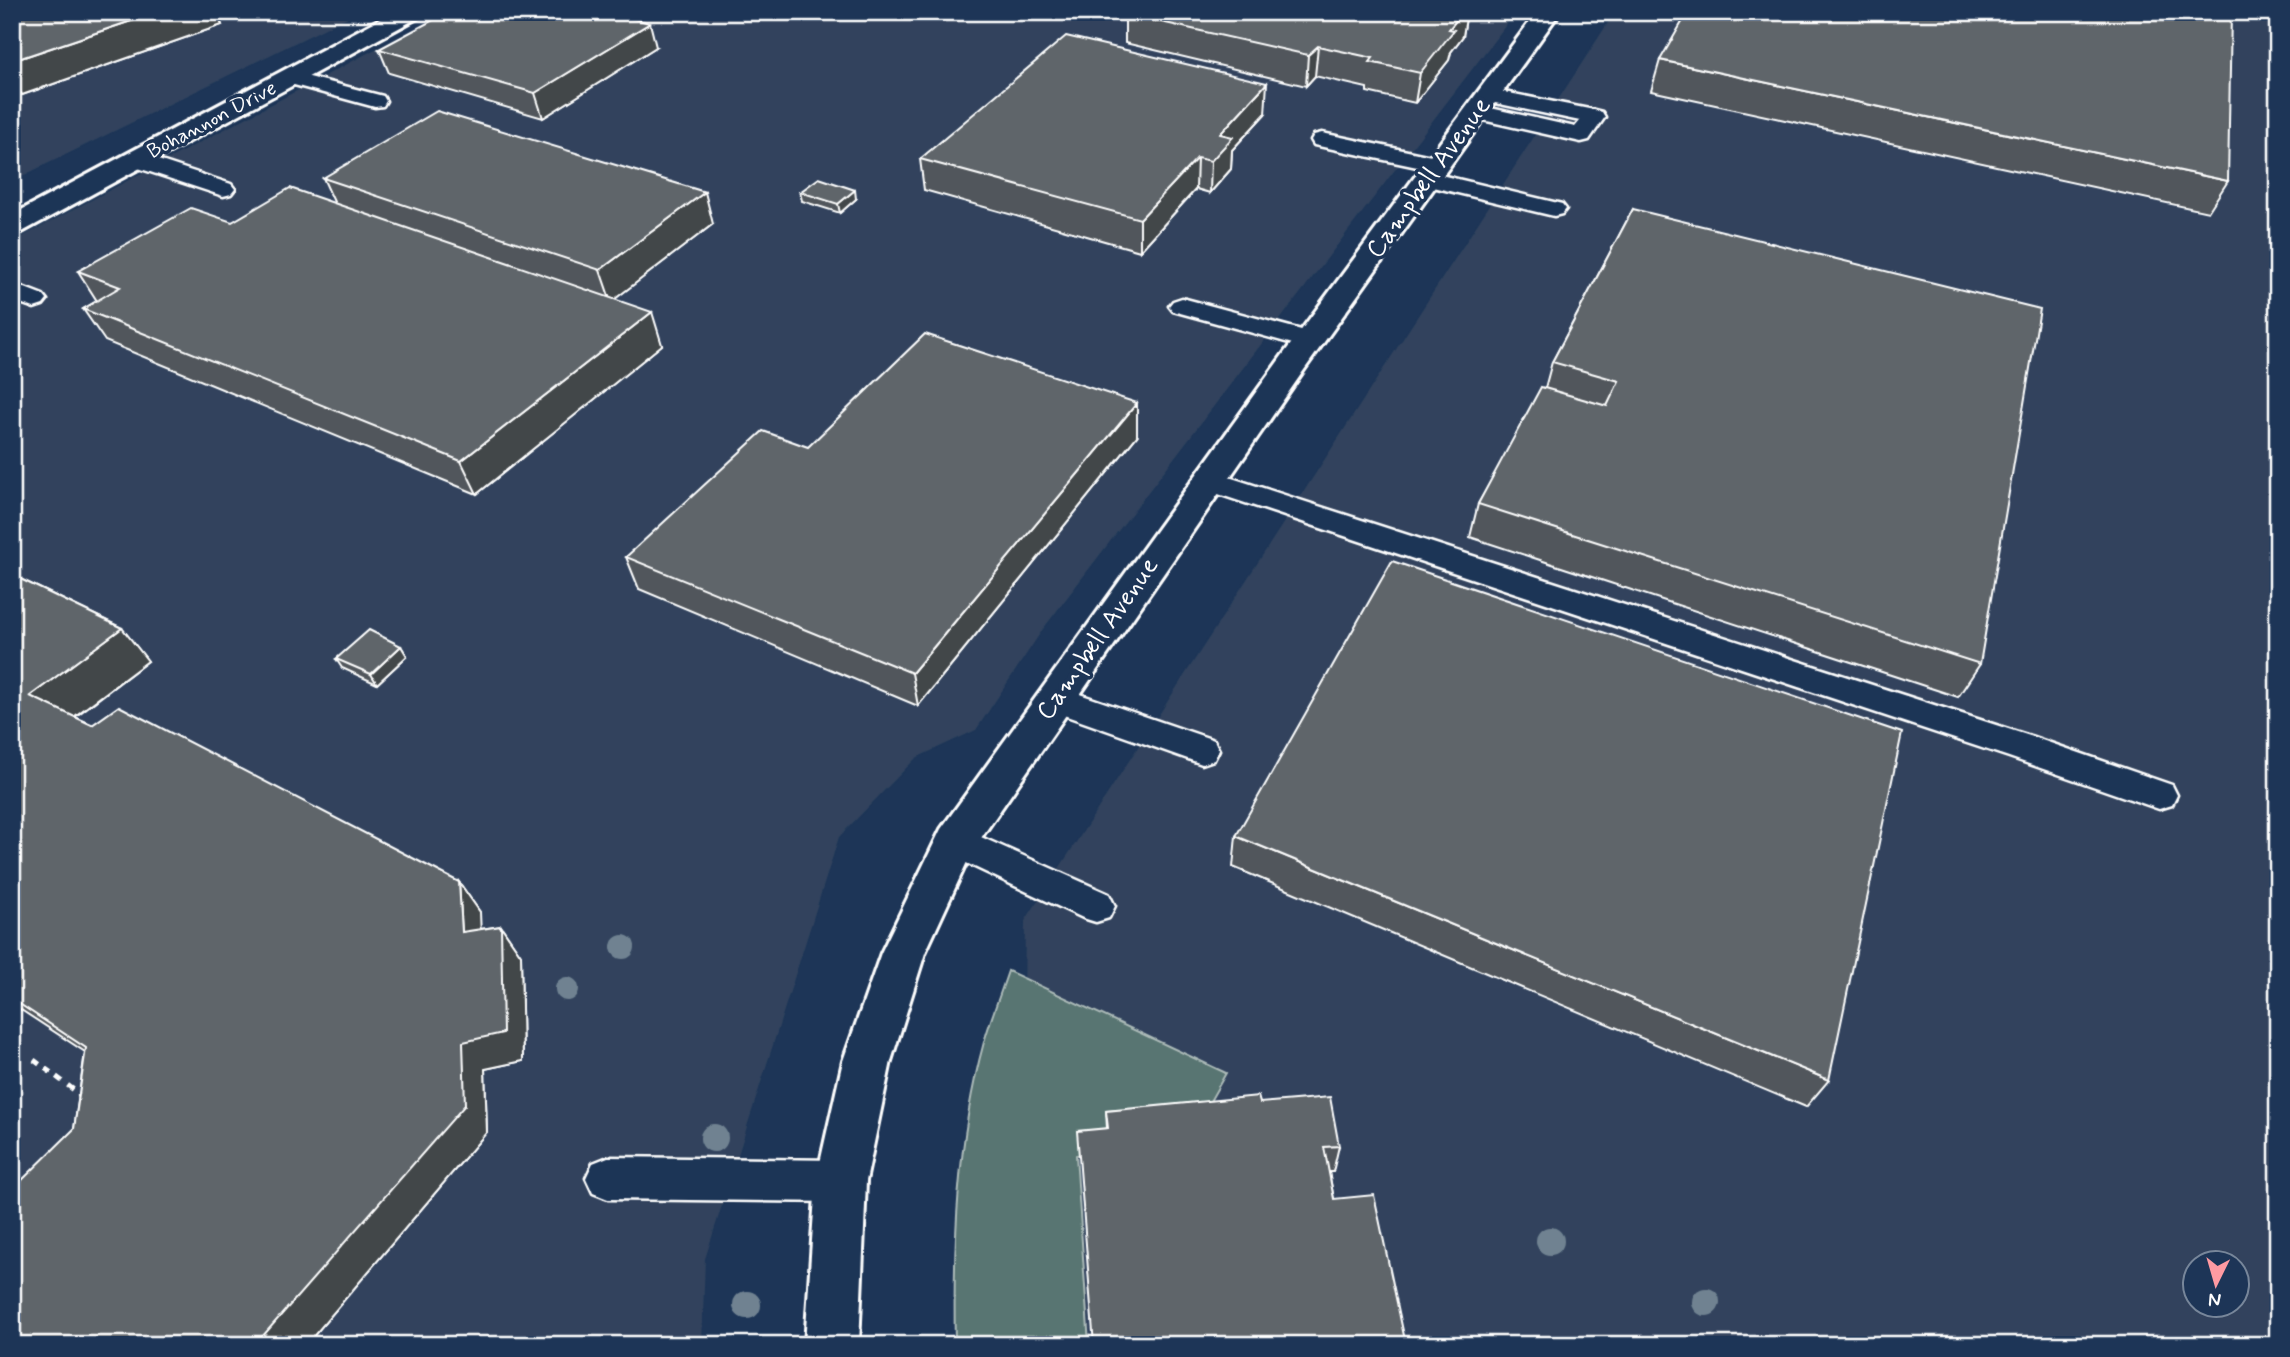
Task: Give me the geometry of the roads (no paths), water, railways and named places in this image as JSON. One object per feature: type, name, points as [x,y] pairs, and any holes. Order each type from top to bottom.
[{"type":"street","name":"Bohannon Drive","points":[[12,226],[411,12]]},
{"type":"street","name":"Campbell Avenue","points":[[832,1345],[841,1181],[867,1061],[903,953],[956,841],[1210,481],[1549,12]]},
{"type":"lane","points":[[290,78],[375,101]]},
{"type":"lane","points":[[1483,103],[1587,126]]},
{"type":"lane","points":[[1322,140],[1554,209]]},
{"type":"lane","points":[[137,160],[223,189]]},
{"type":"lane","points":[[1181,306],[1311,341]]},
{"type":"lane","points":[[1210,481],[2021,747],[2159,795]]},
{"type":"lane","points":[[1056,699],[1202,750]]},
{"type":"lane","points":[[956,841],[1096,906]]},
{"type":"lane","points":[[608,1178],[841,1181]]}]
